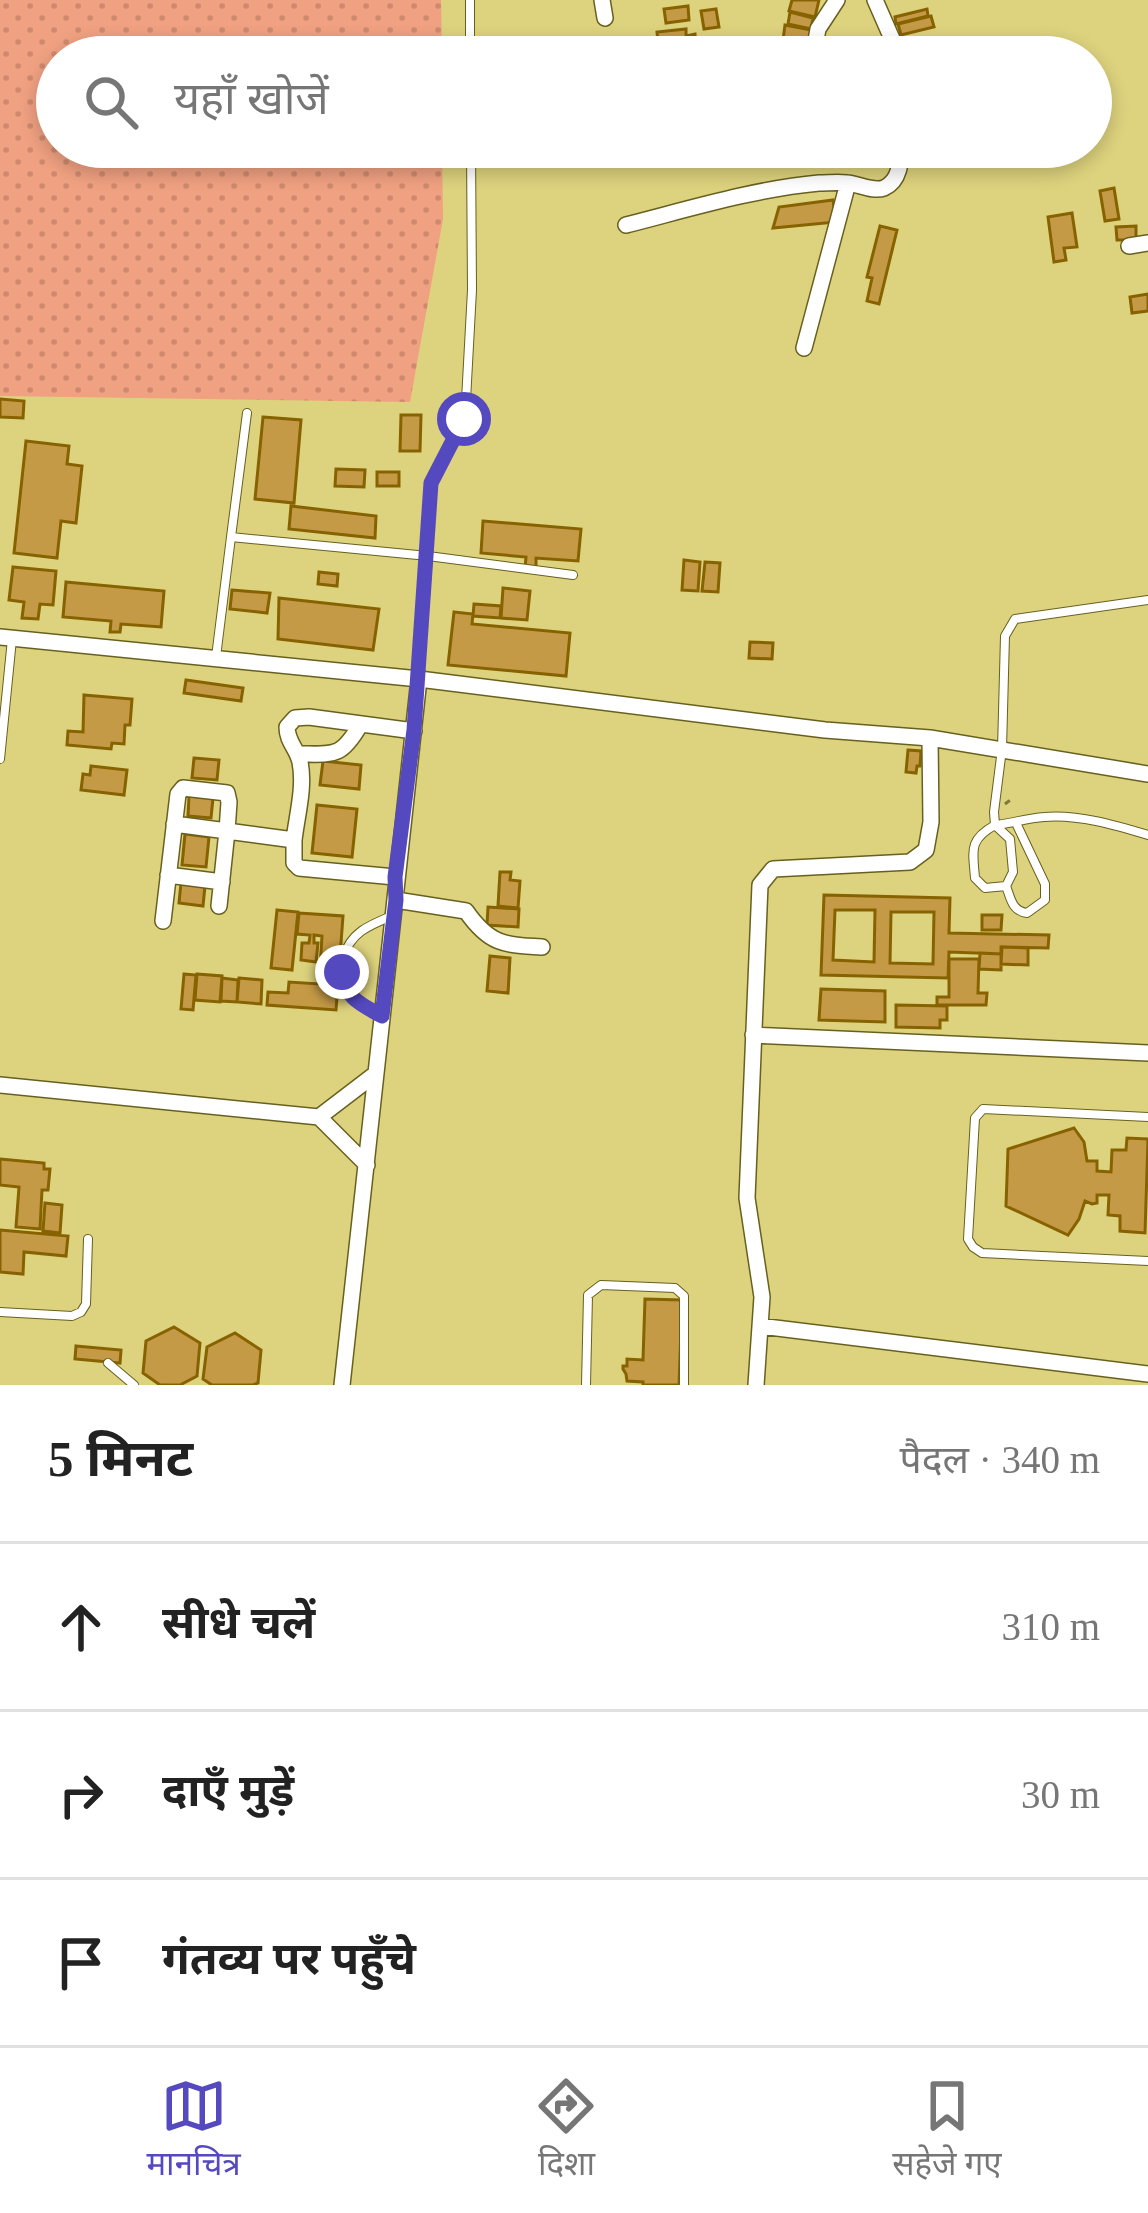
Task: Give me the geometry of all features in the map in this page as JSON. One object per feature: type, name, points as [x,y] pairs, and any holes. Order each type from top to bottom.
[{"type":"street","points":[[817,36],[837,0]]},
{"type":"street","points":[[875,0],[891,36]]},
{"type":"street","points":[[626,225],[818,183],[878,190],[890,185],[899,168]]},
{"type":"street","points":[[804,348],[848,183]]},
{"type":"street","points":[[1129,246],[1148,243]]},
{"type":"street","points":[[6,638],[930,738],[1148,774]]},
{"type":"street","points":[[342,1385],[418,679]]},
{"type":"street","points":[[395,877],[299,868],[294,862],[301,788],[298,754],[287,740],[287,727],[296,718],[309,717],[414,730]]},
{"type":"street","points":[[298,754],[343,751],[360,725]]},
{"type":"street","points":[[756,1385],[762,1297],[747,1198],[760,885],[773,869],[910,862],[926,850],[932,822],[930,738]]},
{"type":"street","points":[[163,921],[178,794],[183,788],[220,791],[230,802],[219,906]]},
{"type":"street","points":[[174,824],[294,840]]},
{"type":"street","points":[[168,875],[222,882]]},
{"type":"street","points":[[395,908],[466,911],[493,940],[542,946]]},
{"type":"street","points":[[754,1035],[1148,1053]]},
{"type":"street","points":[[319,1117],[374,1075]]},
{"type":"street","points":[[0,1084],[319,1117],[367,1165]]},
{"type":"street","points":[[760,1326],[1148,1373]]},
{"type":"lane","points":[[470,0],[470,36]]},
{"type":"lane","points":[[466,400],[471,168]]},
{"type":"lane","points":[[216,658],[247,413]]},
{"type":"lane","points":[[418,679],[431,483],[465,413]]},
{"type":"lane","points":[[231,537],[573,575]]},
{"type":"lane","points":[[1016,823],[1045,884],[1045,900],[1027,913],[1014,907],[1006,886],[1012,872],[1010,839],[995,825],[1005,636],[1016,619],[1148,600]]},
{"type":"lane","points":[[0,760],[6,638]]},
{"type":"lane","points":[[1006,886],[986,888],[975,878],[976,838],[995,825],[1037,817],[1077,818],[1148,835]]},
{"type":"lane","points":[[343,957],[348,941],[395,908]]},
{"type":"lane","points":[[342,972],[346,993],[382,1016]]},
{"type":"lane","points":[[1148,1117],[983,1109],[975,1118],[968,1239],[982,1253],[1148,1261]]},
{"type":"lane","points":[[0,1312],[72,1316],[81,1312],[86,1304],[88,1239]]},
{"type":"lane","points":[[586,1385],[588,1295],[601,1285],[675,1288],[684,1296],[684,1385]]},
{"type":"lane","points":[[109,1363],[134,1385]]},
{"type":"shaded area","points":[[0,0],[441,0],[442,36],[36,36],[36,168],[442,168],[443,219],[410,402],[0,396]]},
{"type":"building","points":[[792,0],[819,0],[815,17],[789,11]]},
{"type":"building","points":[[688,6],[689,20],[666,23],[664,9]]},
{"type":"building","points":[[716,9],[719,27],[704,29],[701,11]]},
{"type":"building","points":[[927,9],[928,16],[896,24],[895,17]]},
{"type":"building","points":[[790,12],[813,18],[811,29],[788,24]]},
{"type":"building","points":[[931,16],[934,27],[901,35],[898,24]]},
{"type":"building","points":[[785,25],[811,30],[810,36],[784,36]]},
{"type":"building","points":[[686,29],[686,36],[657,36],[657,32]]},
{"type":"building","points":[[1114,188],[1119,219],[1105,221],[1100,191]]},
{"type":"building","points":[[833,200],[836,222],[773,228],[779,207]]},
{"type":"building","points":[[1072,213],[1077,247],[1064,248],[1066,260],[1054,262],[1048,217]]},
{"type":"building","points":[[880,226],[897,230],[879,304],[867,301],[872,278],[867,277]]},
{"type":"building","points":[[1136,226],[1136,240],[1117,240],[1116,227]]},
{"type":"building","points":[[1148,294],[1148,311],[1132,313],[1130,297]]},
{"type":"building","points":[[0,399],[24,401],[23,418],[0,417]]},
{"type":"building","points":[[401,415],[421,415],[420,451],[400,451]]},
{"type":"building","points":[[263,417],[301,420],[294,503],[255,499]]},
{"type":"building","points":[[26,441],[69,446],[67,464],[82,466],[76,523],[61,521],[57,558],[14,553]]},
{"type":"building","points":[[336,469],[365,470],[364,487],[335,486]]},
{"type":"building","points":[[377,472],[399,472],[399,486],[377,486]]},
{"type":"building","points":[[291,506],[376,516],[375,538],[289,529]]},
{"type":"building","points":[[483,521],[581,529],[578,561],[536,558],[536,568],[525,568],[526,557],[481,553]]},
{"type":"building","points":[[684,560],[700,562],[698,591],[682,590]]},
{"type":"building","points":[[705,562],[720,563],[718,592],[702,591]]},
{"type":"building","points":[[13,567],[56,571],[53,605],[40,604],[38,619],[22,618],[24,602],[9,600]]},
{"type":"building","points":[[319,572],[338,574],[337,586],[318,584]]},
{"type":"building","points":[[66,582],[164,591],[161,627],[121,624],[120,632],[110,632],[111,621],[63,617]]},
{"type":"building","points":[[503,588],[530,591],[527,620],[501,618]]},
{"type":"building","points":[[232,590],[270,593],[267,613],[230,609]]},
{"type":"building","points":[[279,598],[379,609],[373,650],[278,639]]},
{"type":"building","points":[[474,604],[501,606],[500,618],[473,616]]},
{"type":"building","points":[[454,612],[473,614],[472,624],[570,633],[566,676],[448,665]]},
{"type":"building","points":[[750,642],[773,643],[772,659],[749,658]]},
{"type":"building","points":[[186,680],[243,688],[241,701],[184,693]]},
{"type":"building","points":[[84,695],[132,699],[124,744],[112,743],[111,749],[67,745],[68,731],[83,732]]},
{"type":"building","points":[[908,750],[921,751],[916,773],[906,772]]},
{"type":"building","points":[[194,758],[219,760],[217,780],[192,778]]},
{"type":"building","points":[[323,761],[361,765],[359,789],[320,785]]},
{"type":"building","points":[[91,766],[127,770],[124,795],[81,790],[83,774],[90,775]]},
{"type":"building","points":[[189,796],[213,798],[211,818],[188,816]]},
{"type":"building","points":[[317,805],[357,809],[352,857],[312,853]]},
{"type":"building","points":[[185,834],[209,837],[206,867],[182,865]]},
{"type":"building","points":[[500,872],[511,872],[510,880],[520,881],[518,908],[498,906]]},
{"type":"building","points":[[181,883],[205,886],[203,906],[179,903]]},
{"type":"building","points":[[824,895],[950,898],[949,933],[1049,935],[1048,948],[1001,947],[1001,954],[949,952],[948,978],[821,975]],"holes":[[[835,910],[875,910],[874,962],[833,960]],[[891,912],[934,912],[933,964],[890,963]]]},
{"type":"building","points":[[488,907],[519,909],[518,927],[487,925]]},
{"type":"building","points":[[277,910],[298,912],[292,970],[271,968]]},
{"type":"building","points":[[299,913],[343,916],[336,1010],[267,1005],[268,992],[288,993],[289,982],[319,984],[322,936],[314,935],[316,962],[301,960],[302,943],[309,943],[310,935],[297,934]]},
{"type":"building","points":[[982,915],[1002,915],[1001,930],[982,930]]},
{"type":"building","points":[[1002,947],[1028,948],[1028,965],[1001,964]]},
{"type":"building","points":[[980,953],[1001,954],[1001,970],[979,969]]},
{"type":"building","points":[[490,956],[510,958],[508,993],[487,991]]},
{"type":"building","points":[[949,959],[979,959],[978,993],[987,993],[986,1005],[937,1005],[937,997],[949,997]]},
{"type":"building","points":[[184,974],[196,975],[193,1010],[181,1009]]},
{"type":"building","points":[[197,974],[222,976],[220,1002],[195,1000]]},
{"type":"building","points":[[222,978],[238,980],[237,1002],[221,1001]]},
{"type":"building","points":[[239,978],[262,980],[261,1004],[237,1002]]},
{"type":"building","points":[[821,989],[885,991],[885,1022],[819,1020]]},
{"type":"building","points":[[896,1005],[947,1006],[947,1020],[940,1020],[940,1028],[896,1027]]},
{"type":"building","points":[[1074,1128],[1084,1142],[1087,1161],[1097,1161],[1097,1171],[1111,1172],[1112,1150],[1126,1150],[1127,1138],[1148,1139],[1145,1233],[1120,1231],[1120,1216],[1108,1215],[1109,1195],[1097,1195],[1097,1203],[1085,1201],[1068,1235],[1006,1206],[1008,1149]]},
{"type":"building","points":[[0,1159],[44,1163],[44,1169],[50,1169],[48,1190],[42,1190],[40,1229],[16,1227],[19,1187],[0,1185]]},
{"type":"building","points":[[45,1203],[62,1205],[60,1233],[43,1231]]},
{"type":"building","points":[[0,1230],[68,1236],[66,1256],[24,1252],[23,1274],[0,1272]]},
{"type":"building","points":[[645,1299],[682,1300],[679,1385],[627,1381],[623,1366],[627,1359],[643,1360]]},
{"type":"building","points":[[174,1327],[200,1343],[197,1376],[180,1385],[160,1385],[143,1373],[146,1341]]},
{"type":"building","points":[[235,1333],[261,1350],[258,1383],[212,1385],[203,1379],[207,1347]]},
{"type":"building","points":[[76,1346],[121,1350],[120,1363],[75,1359]]},
{"type":"route","points":[[342,972],[346,993],[382,1016],[414,730],[431,483],[464,419]]}]
